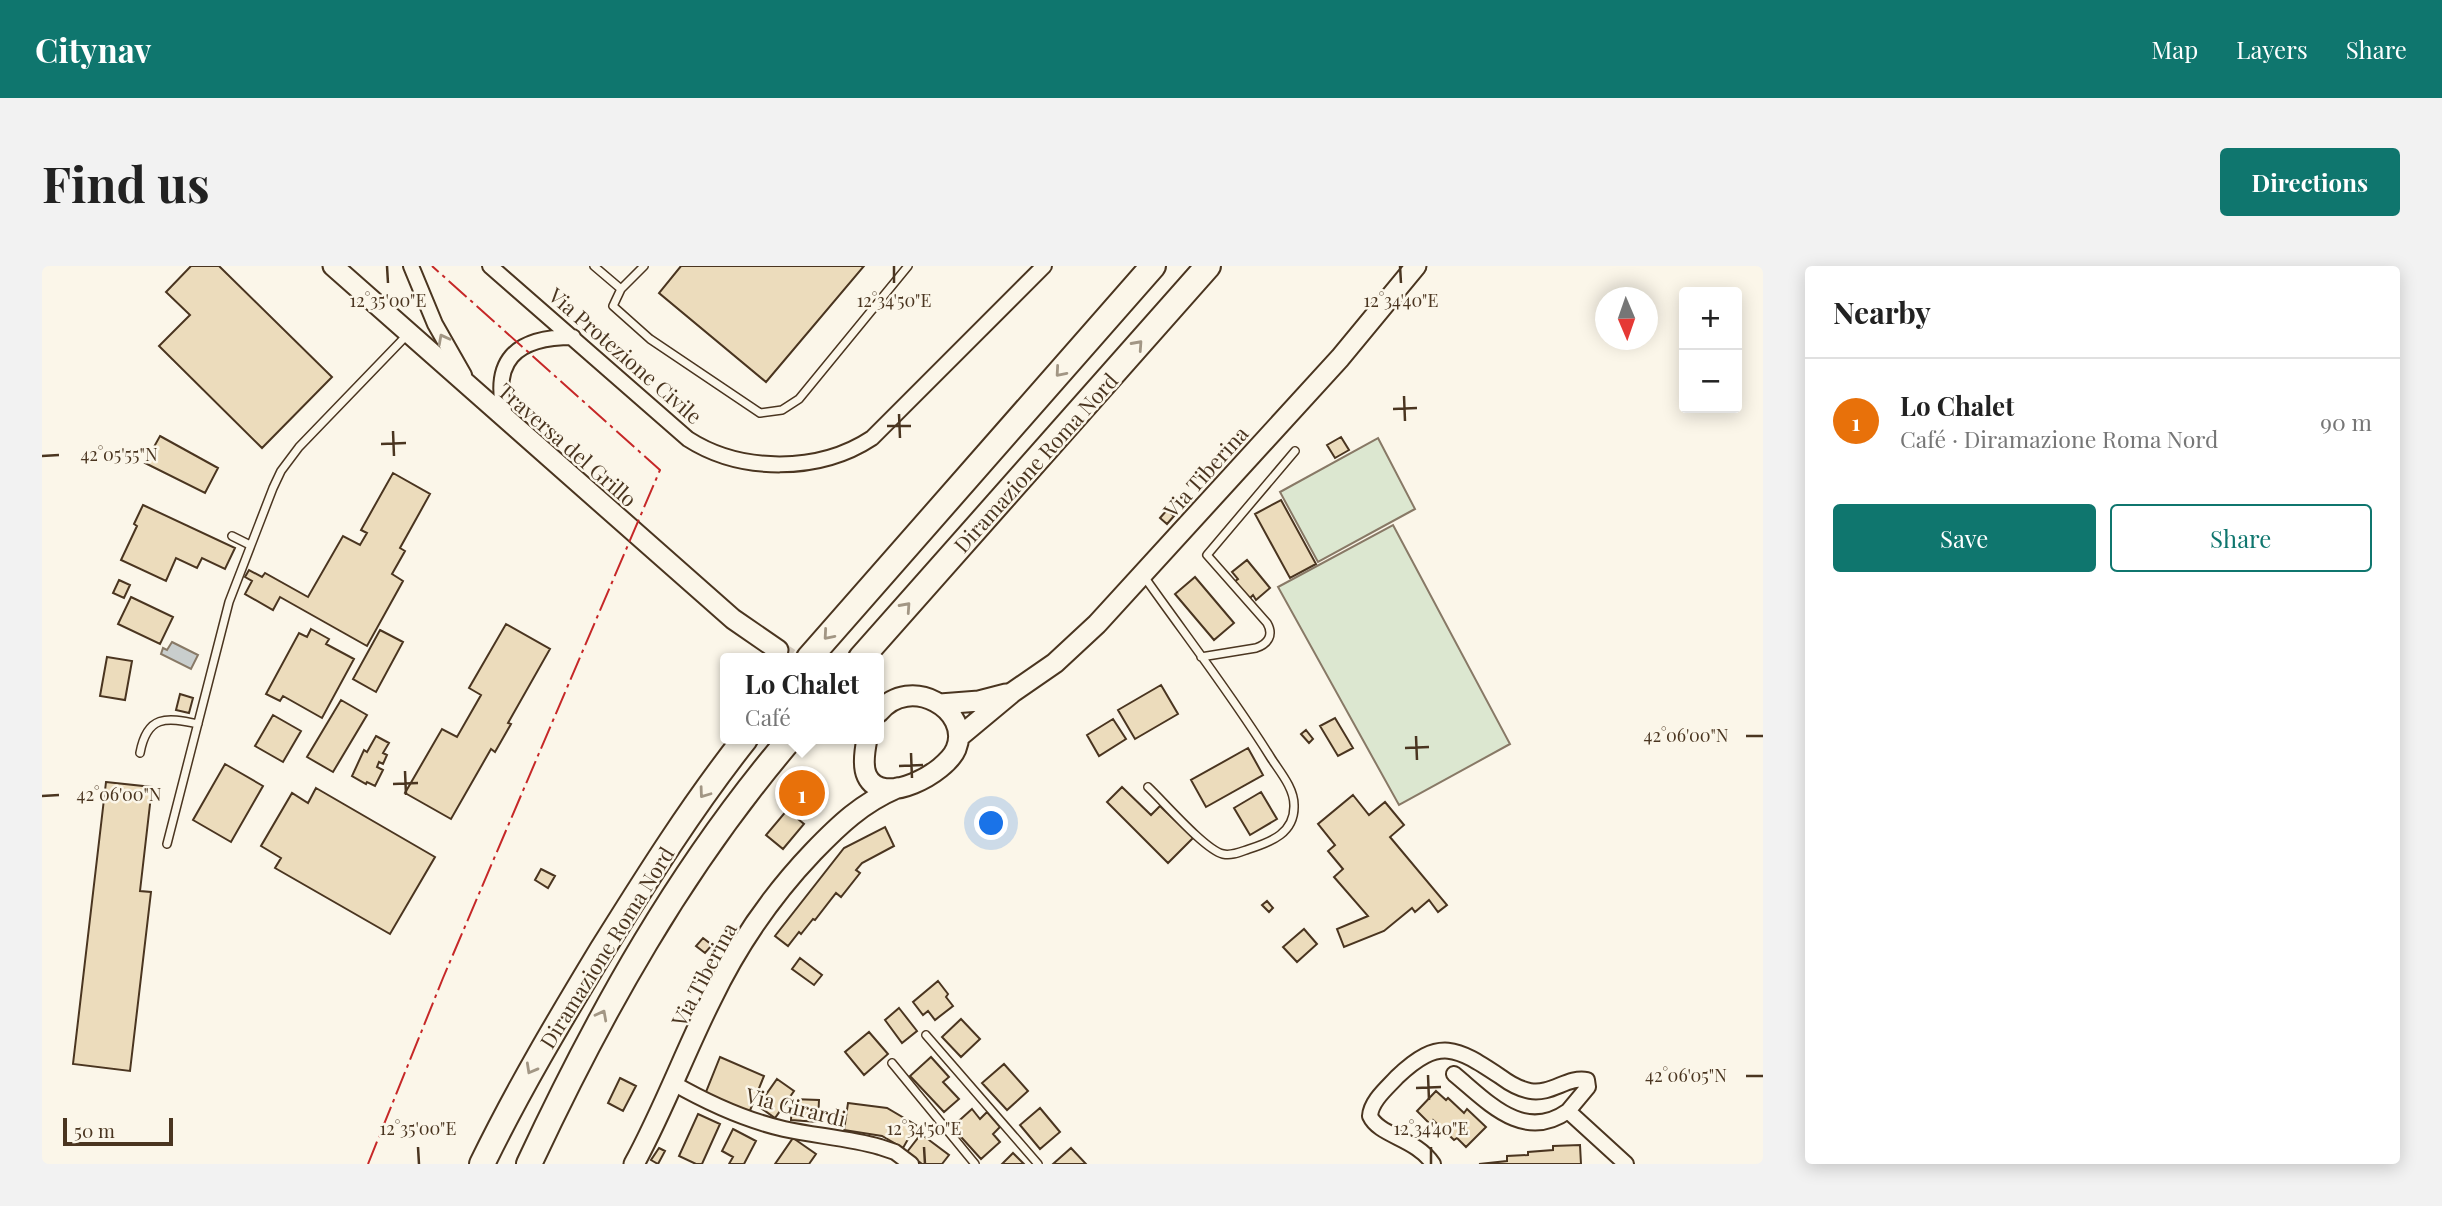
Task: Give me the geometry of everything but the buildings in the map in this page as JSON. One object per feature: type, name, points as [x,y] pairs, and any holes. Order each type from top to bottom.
[{"type":"highway","name":"Diramazione Roma Nord","points":[[813,653],[1153,266]]},
{"type":"highway","name":"Diramazione Roma Nord","points":[[865,653],[1208,266]]},
{"type":"highway","name":"Diramazione Roma Nord","points":[[482,1164],[537,1057],[623,916],[702,795],[741,744]]},
{"type":"highway","name":"Diramazione Roma Nord","points":[[529,1164],[581,1055],[649,932],[712,838],[786,744]]},
{"type":"main road","name":"Traversa del Grillo","points":[[333,266],[733,619],[778,650]]},
{"type":"main road","name":"Via Tiberina","points":[[634,1164],[718,986],[757,922],[787,881],[840,824],[860,807],[897,788],[921,782],[939,770],[955,752],[959,737],[1013,692],[1055,663],[1082,638],[1340,358],[1416,266]]},
{"type":"main road","name":"Via Tiberina","points":[[884,707],[892,700],[908,695],[923,696],[940,704],[979,701],[1013,692]]},
{"type":"main road","points":[[940,704],[952,718],[959,737]]},
{"type":"main road","name":"Via Tiberina","points":[[840,824],[865,770],[867,744]]},
{"type":"main road","points":[[865,770],[867,778],[875,785],[897,788]]},
{"type":"street","points":[[411,266],[448,349],[480,396]]},
{"type":"street","name":"Via Protezione Civile","points":[[490,266],[680,432],[719,454],[751,461],[785,463],[823,460],[853,450],[879,433],[1044,266]]},
{"type":"street","points":[[506,419],[500,395],[505,364],[510,357],[532,341],[573,337]]},
{"type":"street","points":[[1433,1164],[1419,1148],[1377,1126],[1370,1116],[1374,1103],[1397,1078],[1433,1052],[1448,1049],[1460,1052],[1514,1085],[1531,1092],[1551,1091],[1579,1080],[1587,1080],[1588,1087],[1568,1111],[1548,1120],[1516,1121],[1503,1114],[1454,1074]]},
{"type":"street","name":"Via Girardi","points":[[673,1083],[748,1118],[786,1129],[885,1148],[911,1164]]},
{"type":"street","points":[[1568,1111],[1626,1164]]},
{"type":"lane","points":[[594,266],[621,289]]},
{"type":"lane","points":[[644,266],[621,289],[613,306],[650,340],[760,413],[782,410],[799,399],[908,266]]},
{"type":"lane","points":[[167,844],[229,602],[270,494],[287,462],[409,333]]},
{"type":"lane","points":[[1201,657],[1256,648],[1265,645],[1270,638],[1267,623],[1207,555],[1295,451]]},
{"type":"lane","points":[[232,536],[250,545]]},
{"type":"lane","points":[[1142,574],[1256,734],[1290,789],[1294,806],[1290,823],[1283,834],[1272,841],[1234,854],[1224,854],[1208,847],[1149,787]]},
{"type":"lane","points":[[140,753],[144,737],[155,723],[172,719],[198,724]]},
{"type":"lane","points":[[926,1035],[1038,1164]]},
{"type":"lane","points":[[891,1063],[975,1164]]},
{"type":"green space","points":[[1378,438],[1415,509],[1318,562],[1280,492]]},
{"type":"green space","points":[[1393,525],[1510,744],[1399,805],[1278,587]]},
{"type":"shaded area","points":[[172,642],[198,655],[191,669],[161,654],[163,648],[167,650]]},
{"type":"tunnel","points":[[778,650],[782,653]]},
{"type":"power","points":[[368,1164],[443,978],[660,470],[432,266]]},
{"type":"place","name":"Lo Chalet","points":[[802,793]]}]
